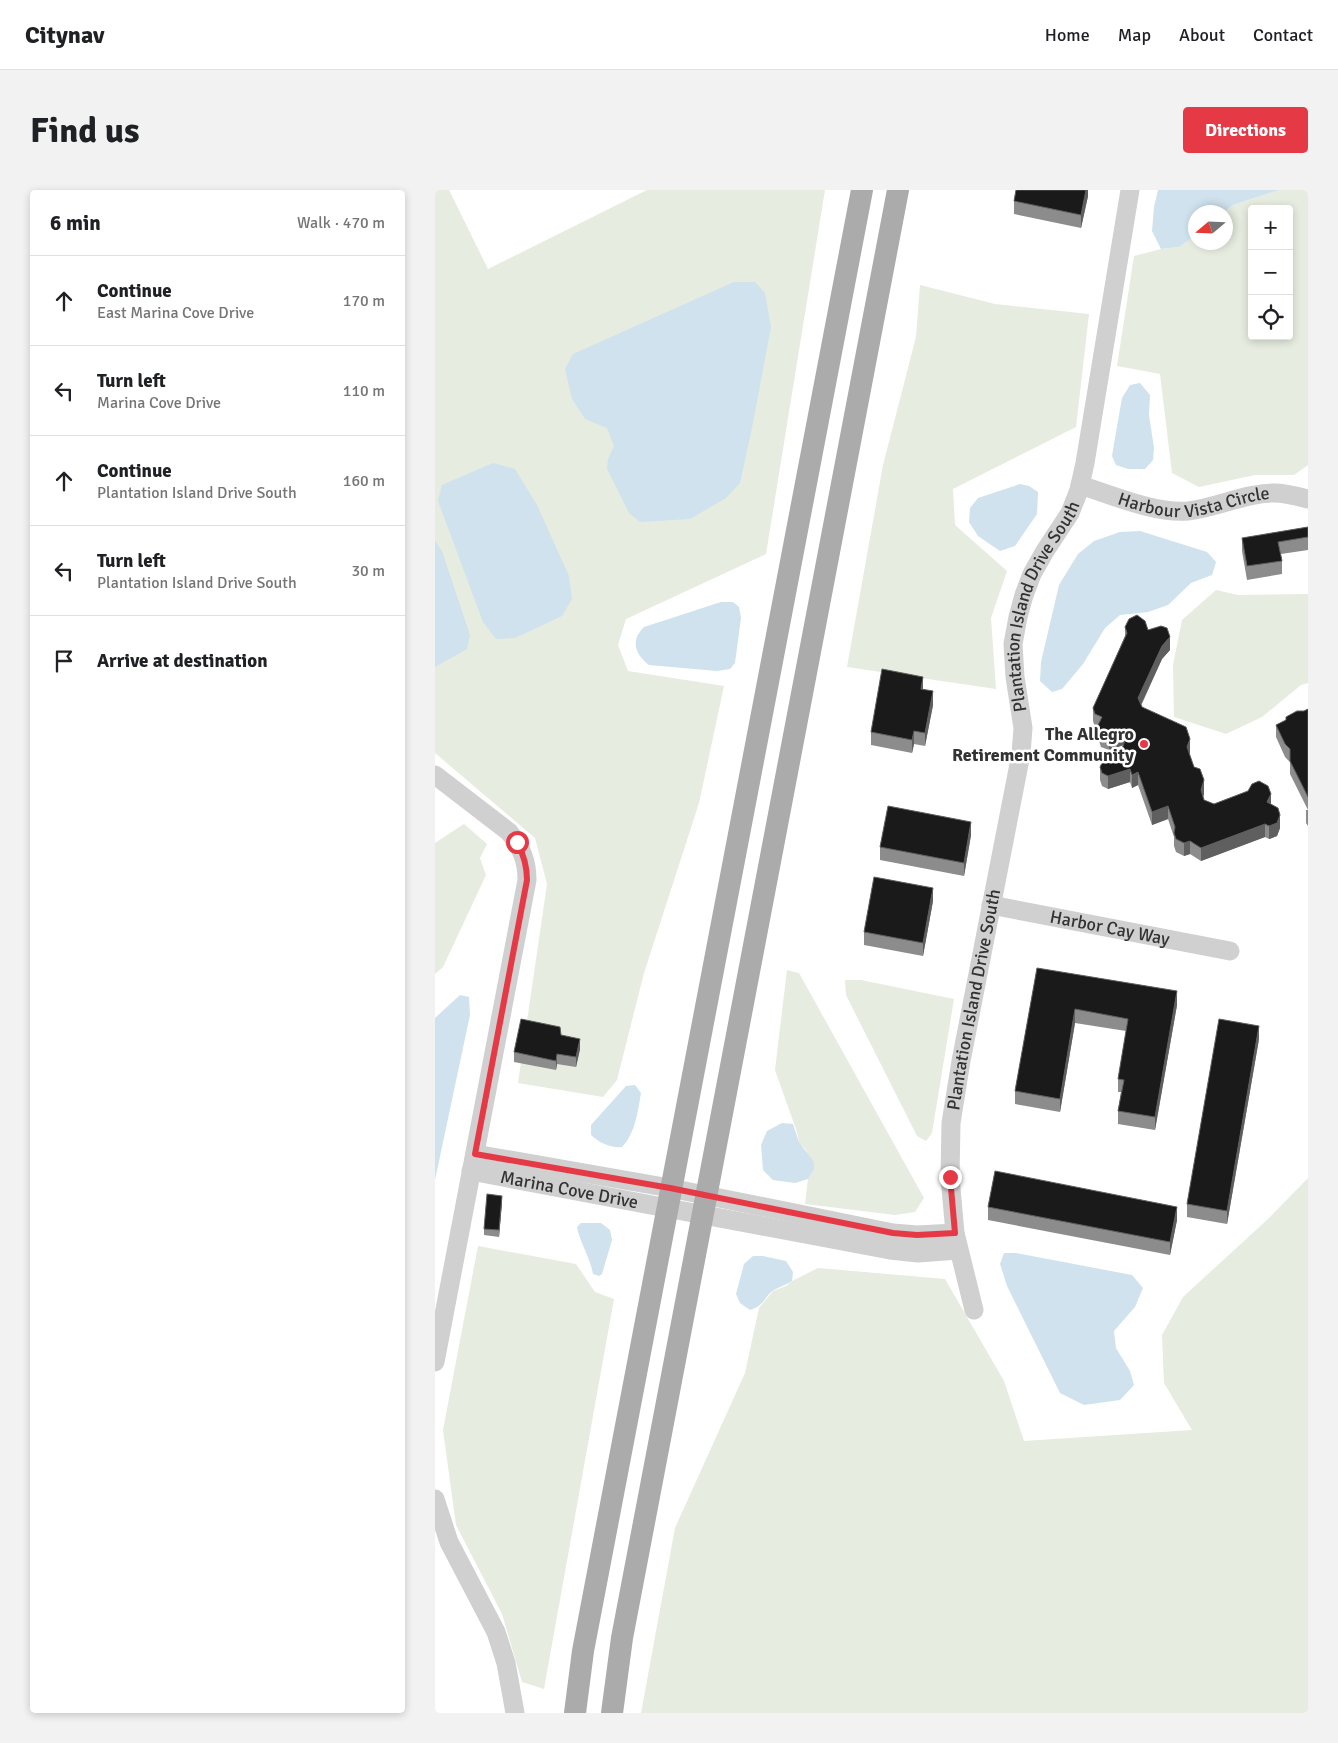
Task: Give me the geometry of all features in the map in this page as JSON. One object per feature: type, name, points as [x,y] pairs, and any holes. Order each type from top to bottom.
[{"type":"main road","points":[[575,1713],[583,1651],[668,1198],[862,190]]},
{"type":"main road","points":[[612,1713],[622,1638],[898,190]]},
{"type":"street","name":"Plantation Island Drive South","points":[[973,1310],[956,1242],[950,1177],[951,1123],[1021,754],[1023,728],[1015,677],[1013,644],[1018,617],[1032,574],[1045,550],[1070,513],[1080,485],[1130,190]]},
{"type":"street","name":"Harbour Vista Circle","points":[[1080,485],[1168,511],[1188,511],[1257,494],[1288,494],[1308,499]]},
{"type":"street","points":[[435,775],[509,832],[524,854],[527,868],[527,880],[435,1362]]},
{"type":"street","name":"Harbor Cay Way","points":[[991,905],[1230,951]]},
{"type":"street","name":"Marina Cove Drive","points":[[473,1162],[668,1198]]},
{"type":"street","points":[[668,1198],[705,1205],[890,1250],[918,1253],[956,1242]]},
{"type":"street","points":[[435,1499],[449,1542],[495,1632],[506,1663],[515,1713]]},
{"type":"shaded area","points":[[435,190],[449,190],[488,269],[647,190],[825,190],[766,554],[626,619],[618,645],[628,671],[724,686],[699,803],[644,973],[617,1080],[603,1097],[518,1083],[547,884],[535,838],[435,753]]},
{"type":"shaded area","points":[[1279,190],[1308,190],[1308,465],[1294,475],[1255,475],[1199,487],[1172,473],[1160,374],[1117,366],[1134,256],[1161,249],[1179,247],[1188,241],[1188,250],[1233,250],[1233,205]]},
{"type":"shaded area","points":[[920,285],[995,304],[1089,314],[1076,427],[953,489],[955,525],[1007,571],[991,618],[996,689],[847,667],[883,465],[916,337]]},
{"type":"shaded area","points":[[1216,590],[1238,595],[1308,594],[1308,683],[1301,685],[1262,717],[1226,734],[1174,717],[1173,665],[1182,620]]},
{"type":"shaded area","points":[[464,824],[487,844],[480,858],[486,875],[443,967],[435,974],[435,843]]},
{"type":"shaded area","points":[[787,970],[799,973],[924,1198],[915,1212],[895,1215],[805,1204],[808,1179],[814,1170],[806,1150],[799,1142],[775,1070]]},
{"type":"shaded area","points":[[845,980],[861,980],[954,999],[932,1133],[926,1141],[917,1136],[846,995]]},
{"type":"shaded area","points":[[1308,1178],[1308,1713],[641,1713],[675,1528],[745,1373],[759,1308],[773,1291],[818,1268],[945,1279],[1004,1381],[1024,1441],[1192,1430],[1164,1383],[1162,1335],[1183,1297],[1268,1219]]},
{"type":"shaded area","points":[[478,1246],[576,1264],[595,1292],[614,1299],[544,1689],[522,1682],[502,1614],[456,1525],[443,1430]]},
{"type":"water","points":[[1158,190],[1279,190],[1233,205],[1188,205],[1188,241],[1179,247],[1161,249],[1152,231]]},
{"type":"water","points":[[734,282],[755,282],[765,293],[771,327],[740,483],[726,498],[690,519],[640,522],[629,513],[607,469],[608,459],[614,446],[607,428],[585,419],[572,399],[565,369],[573,354]]},
{"type":"water","points":[[1140,383],[1150,395],[1149,415],[1154,448],[1153,460],[1145,469],[1128,469],[1116,465],[1112,456],[1122,398],[1130,385]]},
{"type":"water","points":[[493,463],[515,469],[537,505],[569,576],[572,599],[562,616],[515,638],[496,639],[483,622],[438,501],[442,485]]},
{"type":"water","points":[[1020,484],[1029,486],[1038,492],[1037,514],[1015,546],[1000,551],[978,536],[969,522],[970,508],[978,498]]},
{"type":"water","points":[[1140,531],[1207,552],[1216,562],[1212,575],[1191,583],[1168,605],[1148,612],[1120,615],[1105,628],[1083,664],[1062,689],[1052,692],[1040,681],[1041,662],[1059,585],[1078,554],[1094,541],[1120,532]]},
{"type":"water","points":[[435,541],[442,551],[470,635],[467,649],[435,667]]},
{"type":"water","points":[[721,602],[733,602],[739,607],[741,618],[735,663],[730,669],[717,671],[649,665],[640,656],[636,642],[644,627]]},
{"type":"water","points":[[460,995],[469,997],[470,1015],[435,1180],[435,1018]]},
{"type":"water","points":[[635,1085],[641,1093],[639,1107],[630,1136],[622,1147],[609,1146],[591,1135],[591,1125],[626,1086]]},
{"type":"water","points":[[782,1123],[793,1124],[799,1142],[814,1162],[814,1170],[808,1179],[795,1183],[773,1180],[763,1170],[761,1145],[767,1131]]},
{"type":"water","points":[[581,1223],[601,1223],[610,1230],[612,1240],[602,1274],[599,1276],[593,1274],[580,1239],[577,1227]]},
{"type":"water","points":[[1004,1253],[1016,1253],[1132,1275],[1143,1288],[1135,1307],[1114,1331],[1116,1348],[1130,1371],[1134,1385],[1120,1400],[1084,1405],[1060,1393],[1007,1286],[1000,1264]]},
{"type":"water","points":[[753,1256],[786,1261],[793,1272],[792,1281],[774,1290],[759,1306],[750,1310],[740,1303],[736,1294],[744,1264]]},
{"type":"building","points":[[1016,190],[1086,190],[1081,215],[1014,201]]},
{"type":"building","points":[[1308,527],[1308,537],[1278,542],[1282,561],[1247,566],[1242,538]]},
{"type":"building","name":"The Allegro Retirement Community","points":[[1137,615],[1145,621],[1148,630],[1161,626],[1167,628],[1170,637],[1162,646],[1138,698],[1142,707],[1186,727],[1190,739],[1187,747],[1194,767],[1200,769],[1204,780],[1201,790],[1204,800],[1214,804],[1248,791],[1252,784],[1259,781],[1268,786],[1271,794],[1267,802],[1278,808],[1280,815],[1277,823],[1269,826],[1265,824],[1201,848],[1190,841],[1184,843],[1176,839],[1175,827],[1168,806],[1152,812],[1138,772],[1132,775],[1130,769],[1108,776],[1102,773],[1100,767],[1103,761],[1120,754],[1129,730],[1109,737],[1101,734],[1098,725],[1102,717],[1095,714],[1093,708],[1127,633],[1125,627],[1129,619]]},
{"type":"building","points":[[882,669],[923,677],[921,689],[933,691],[925,733],[914,731],[912,740],[871,732]]},
{"type":"building","points":[[1308,709],[1308,797],[1290,761],[1290,749],[1285,744],[1276,725],[1297,711]]},
{"type":"building","points":[[888,806],[971,822],[964,863],[880,847]]},
{"type":"building","points":[[874,877],[933,888],[923,943],[864,932]]},
{"type":"building","points":[[1037,968],[1177,991],[1155,1117],[1118,1111],[1124,1080],[1118,1079],[1128,1019],[1075,1009],[1060,1099],[1015,1091]]},
{"type":"building","points":[[521,1019],[560,1027],[561,1035],[580,1039],[576,1057],[557,1054],[556,1061],[514,1052]]},
{"type":"building","points":[[1219,1019],[1259,1026],[1227,1211],[1187,1204]]},
{"type":"building","points":[[995,1171],[1177,1207],[1170,1242],[988,1207]]},
{"type":"building","points":[[487,1194],[502,1196],[499,1230],[484,1229]]},
{"type":"place","name":"The Allegro Retirement Community","points":[[1144,744]]},
{"type":"route","points":[[517,842],[524,854],[527,880],[475,1154],[670,1188],[893,1233],[917,1235],[955,1233],[950,1177]]}]
